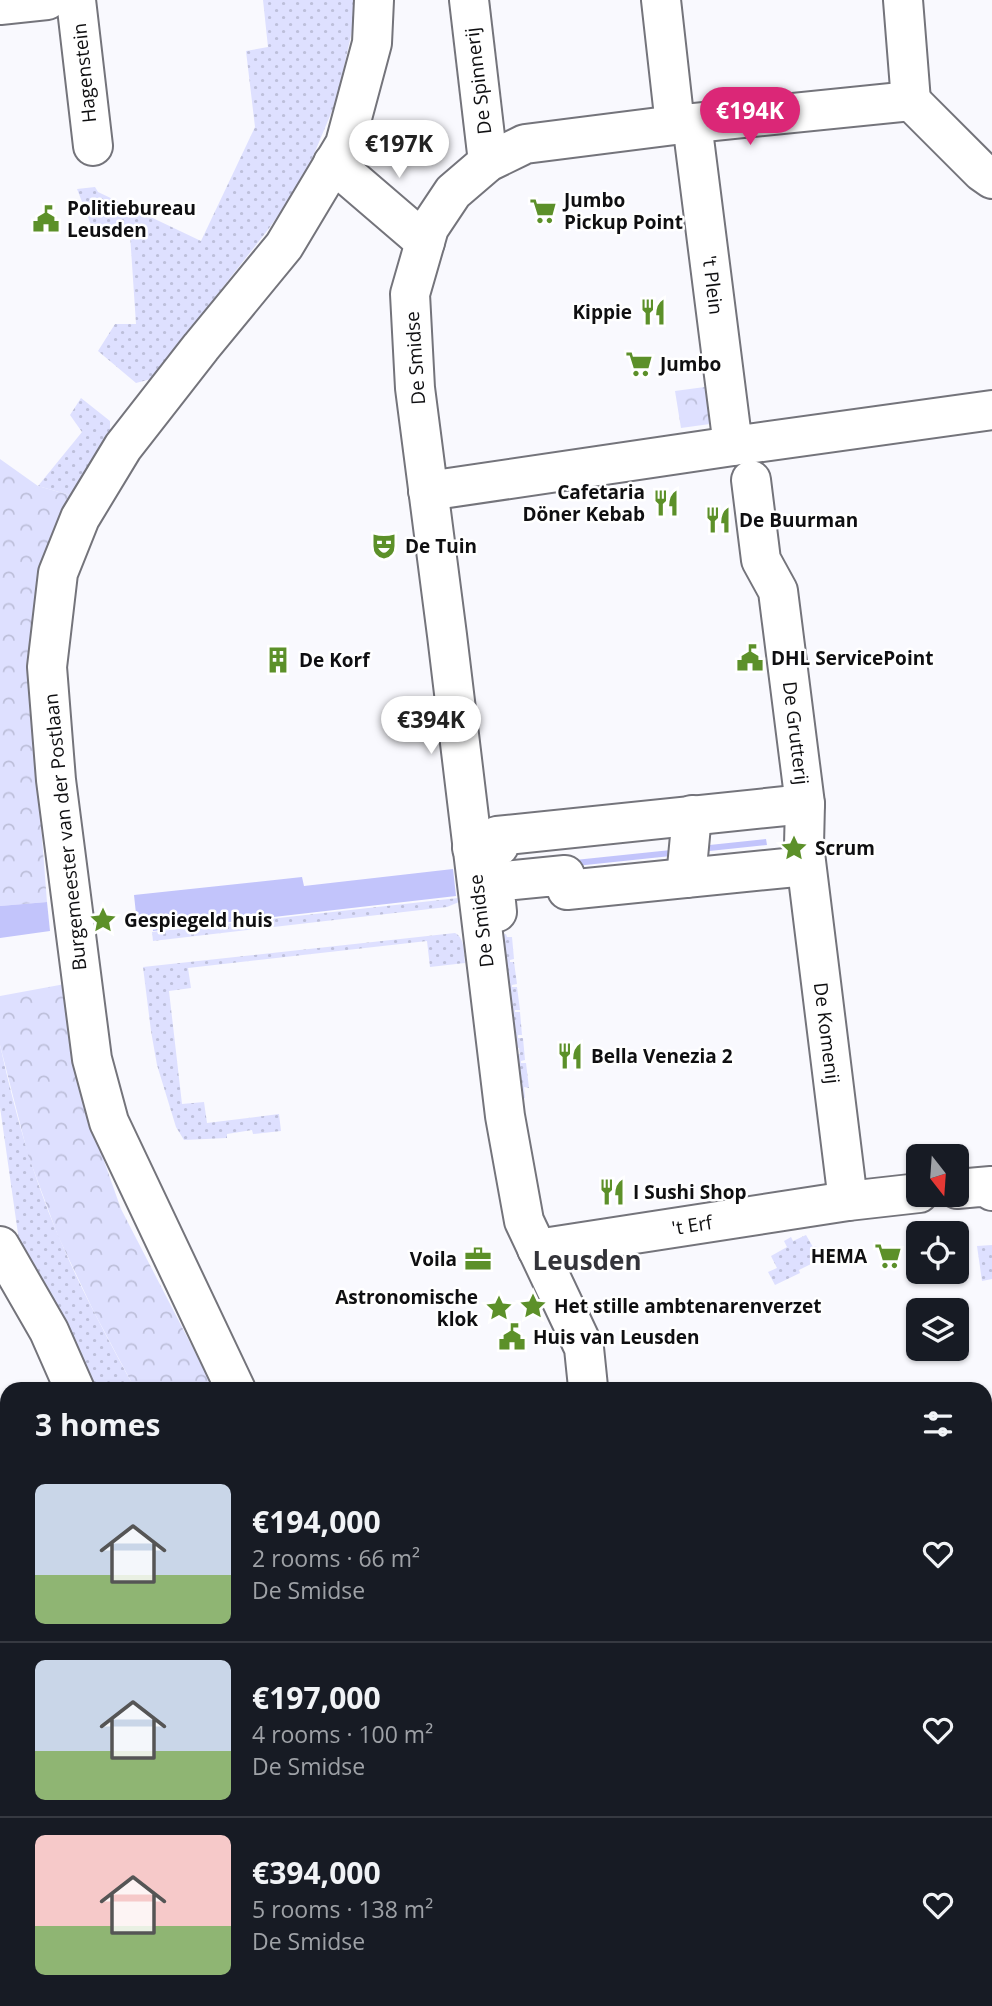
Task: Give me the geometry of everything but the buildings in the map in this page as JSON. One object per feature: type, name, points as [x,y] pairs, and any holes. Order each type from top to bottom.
[{"type":"street","points":[[0,5],[47,0]]},
{"type":"street","name":"Hagenstein","points":[[76,0],[93,146]]},
{"type":"street","name":"Burgemeester van der Postlaan","points":[[232,1382],[109,1122],[92,1059],[55,780],[47,667],[58,573],[80,518],[123,447],[285,246],[345,144],[372,43],[374,0]]},
{"type":"street","name":"De Spinnerij","points":[[469,0],[488,162]]},
{"type":"street","name":"'t Plein","points":[[661,0],[684,124],[733,446]]},
{"type":"street","points":[[903,0],[911,101],[992,179]]},
{"type":"street","name":"De Smidse","points":[[537,1249],[524,1221],[505,1116],[415,388],[410,294],[429,228],[453,191],[488,162],[525,144],[684,124],[911,101]]},
{"type":"street","points":[[333,163],[425,242]]},
{"type":"street","points":[[428,491],[992,410]]},
{"type":"street","name":"De Grutterij","points":[[751,480],[761,560],[778,592],[805,804],[806,866]]},
{"type":"street","points":[[472,848],[499,846],[497,836],[805,804]]},
{"type":"street","points":[[686,878],[692,815]]},
{"type":"street","points":[[560,829],[567,890],[806,866]]},
{"type":"street","name":"De Komenij","points":[[806,866],[848,1201]]},
{"type":"street","points":[[480,915],[497,912],[494,882],[565,875]]},
{"type":"street","points":[[970,1188],[991,1186],[992,1191]]},
{"type":"street","name":"'t Erf","points":[[537,1249],[906,1194]]},
{"type":"street","points":[[0,1246],[49,1331],[71,1382]]},
{"type":"street","points":[[537,1249],[584,1349],[587,1382]]},
{"type":"green space","points":[[263,0],[353,0],[353,26],[337,99],[304,178],[270,227],[151,379],[136,383],[98,351],[115,324],[136,324],[130,234],[95,235],[77,189],[95,187],[98,192],[201,241],[255,127],[246,51],[268,47]]},
{"type":"green space","points":[[712,386],[717,423],[681,428],[675,391]]},
{"type":"green space","points":[[81,398],[110,421],[110,436],[73,496],[38,486],[82,432],[70,415]]},
{"type":"green space","points":[[0,459],[38,486],[73,496],[47,562],[33,613],[30,683],[47,902],[0,906]]},
{"type":"green space","points":[[458,898],[459,902],[447,907],[153,941],[152,932]]},
{"type":"green space","points":[[455,933],[462,942],[465,963],[430,967],[427,941],[188,968],[191,988],[169,991],[182,1104],[204,1102],[207,1123],[279,1114],[281,1131],[253,1134],[252,1130],[227,1134],[227,1138],[184,1140],[176,1127],[157,1065],[143,967]]},
{"type":"green space","points":[[506,934],[507,937],[512,937],[514,959],[510,962],[514,962],[517,984],[512,987],[517,987],[520,1010],[515,1012],[520,1012],[522,1035],[518,1035],[518,1038],[523,1038],[525,1060],[521,1063],[526,1063],[529,1088],[524,1087],[525,1098],[515,1099],[510,1055],[520,1054],[519,1048],[509,1048],[497,936]]},
{"type":"green space","points":[[65,984],[91,1124],[121,1209],[210,1382],[131,1382],[58,1236],[28,1155],[0,1045],[0,996]]},
{"type":"green space","points":[[0,1045],[24,1141],[40,1189],[85,1294],[131,1382],[90,1382],[22,1262],[0,1107]]},
{"type":"green space","points":[[806,1235],[823,1258],[775,1285],[768,1272],[777,1268],[771,1256],[787,1247],[784,1241],[791,1237],[793,1241]]},
{"type":"green space","points":[[992,1245],[992,1279],[982,1281],[977,1246]]},
{"type":"water","points":[[766,839],[767,845],[700,852],[700,846]]},
{"type":"water","points":[[671,850],[671,856],[576,866],[575,860]]},
{"type":"water","points":[[453,869],[456,896],[153,931],[152,921],[137,923],[134,895],[302,877],[304,886]]},
{"type":"water","points":[[47,902],[50,931],[0,938],[0,906]]},
{"type":"place","name":"Jumbo Pickup Point","points":[[543,211]]},
{"type":"place","name":"Politiebureau Leusden","points":[[46,219]]},
{"type":"place","name":"Kippie","points":[[653,312]]},
{"type":"place","name":"Jumbo","points":[[639,364]]},
{"type":"place","name":"Cafetaria Döner Kebab","points":[[666,503]]},
{"type":"place","name":"De Buurman","points":[[718,520]]},
{"type":"place","name":"De Tuin","points":[[384,546]]},
{"type":"place","name":"DHL ServicePoint","points":[[750,658]]},
{"type":"place","name":"De Korf","points":[[278,660]]},
{"type":"place","name":"Scrum","points":[[794,848]]},
{"type":"place","name":"Gespiegeld huis","points":[[103,920]]},
{"type":"place","name":"Bella Venezia 2","points":[[570,1056]]},
{"type":"place","name":"I Sushi Shop","points":[[612,1192]]},
{"type":"place","name":"HEMA","points":[[888,1256]]},
{"type":"place","name":"Voila","points":[[478,1259]]},
{"type":"place","name":"Het stille ambtenarenverzet","points":[[533,1306]]},
{"type":"place","name":"Astronomische klok","points":[[499,1308]]},
{"type":"place","name":"Huis van Leusden","points":[[512,1337]]},
{"type":"district","name":"Leusden","points":[[587,1261]]}]
